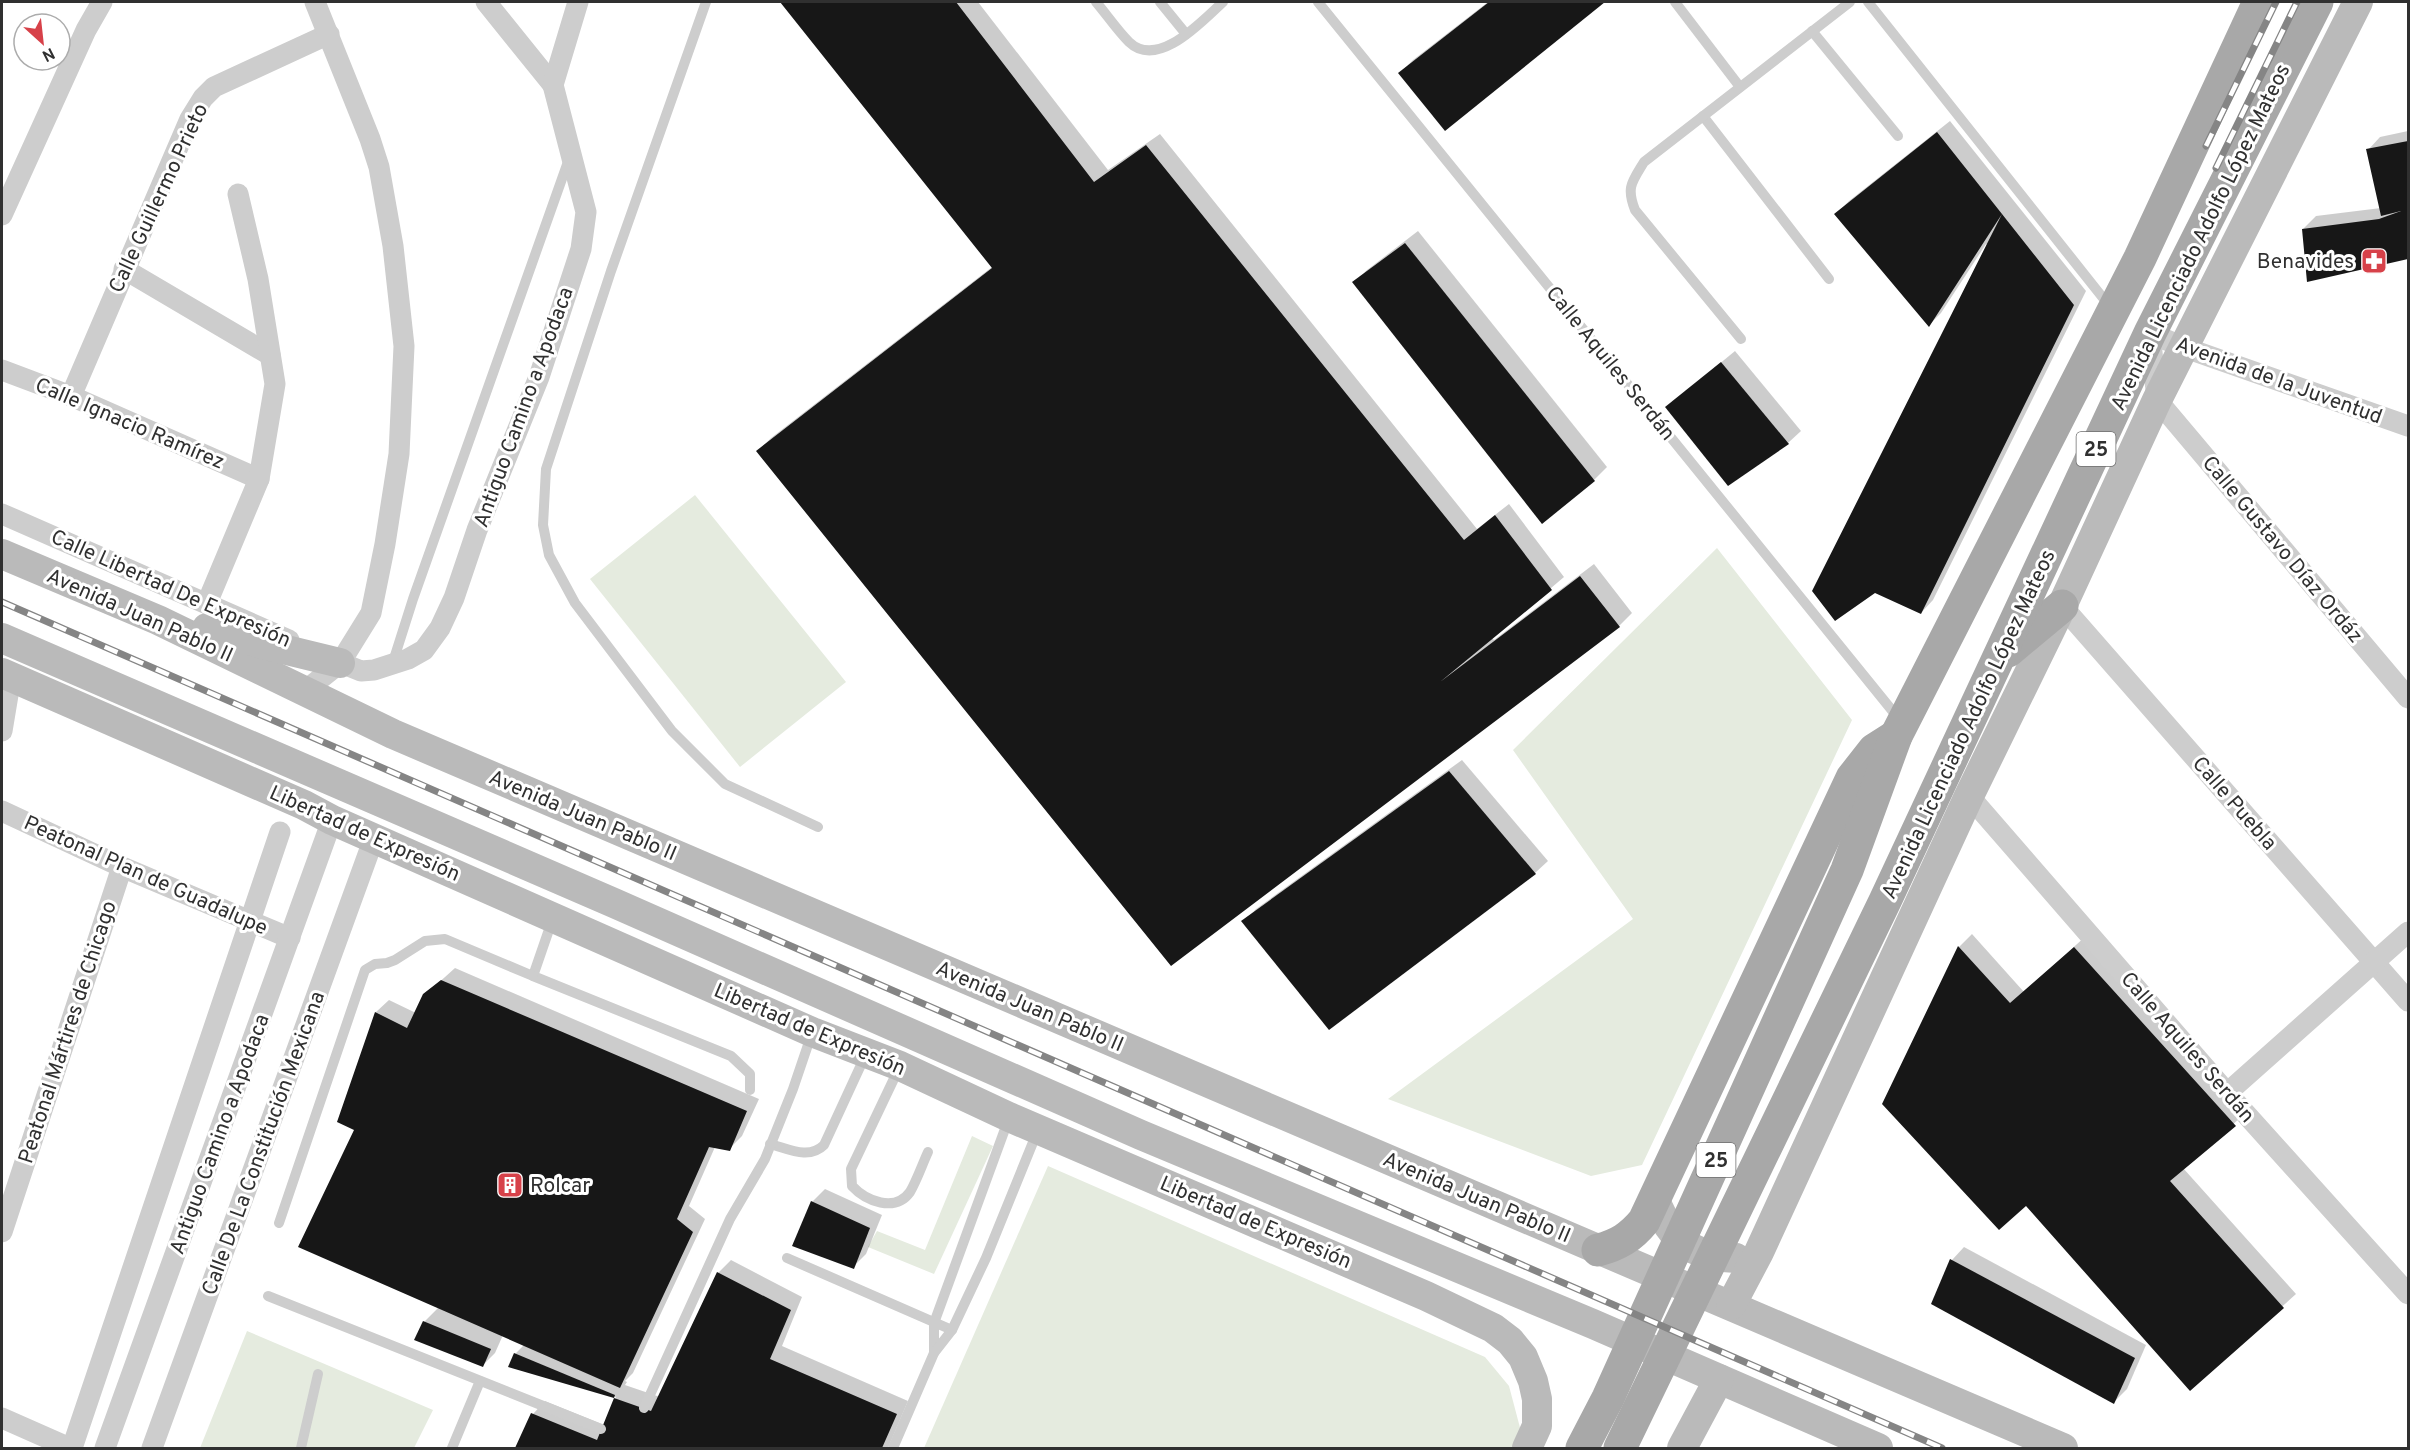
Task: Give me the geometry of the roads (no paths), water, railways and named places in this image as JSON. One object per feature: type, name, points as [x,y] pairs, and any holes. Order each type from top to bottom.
[{"type":"main road","name":"25","points":[[1582,1449],[1847,870],[1900,730],[2113,311],[2259,2]]},
{"type":"main road","name":"Avenida Licenciado Adolfo López Mateos","points":[[1620,1449],[1885,901],[2150,333],[2317,2]]},
{"type":"main road","points":[[1731,1305],[1759,1252],[1969,796],[2062,606],[2157,400],[2358,2]]},
{"type":"main road","name":"Avenida Juan Pablo II","points":[[2,554],[158,620],[393,734],[2063,1449]]},
{"type":"main road","points":[[1999,658],[2062,606]]},
{"type":"main road","points":[[158,620],[188,623],[340,663]]},
{"type":"main road","points":[[2,638],[200,726],[614,903],[1141,1135],[1719,1379],[1878,1449]]},
{"type":"main road","name":"Libertad de Expresión","points":[[6,675],[304,805],[812,1032],[900,1066],[1010,1117],[1347,1261],[1493,1328],[1510,1341],[1523,1357],[1533,1382],[1537,1400],[1538,1426],[1527,1449]]},
{"type":"main road","points":[[200,726],[304,805]]},
{"type":"main road","points":[[1598,1250],[1613,1246],[1634,1234],[1644,1221],[1852,778],[1875,750],[1900,730]]},
{"type":"main road","points":[[614,903],[651,933],[797,1012],[812,1032]]},
{"type":"main road","points":[[946,1086],[1141,1135]]},
{"type":"main road","points":[[1655,1200],[1663,1221],[1677,1238],[1695,1251],[1715,1258],[1737,1258],[1759,1252]]},
{"type":"main road","points":[[1683,1449],[1719,1379]]},
{"type":"street","points":[[2,215],[86,30],[102,2]]},
{"type":"street","points":[[306,690],[340,663],[371,612],[383,555],[399,454],[404,346],[393,246],[379,166],[315,2]]},
{"type":"street","points":[[486,2],[553,85]]},
{"type":"street","points":[[553,85],[578,2]]},
{"type":"street","name":"Calle Guillermo Prieto","points":[[71,396],[124,269],[190,119],[202,98],[214,87],[329,34]]},
{"type":"street","name":"Antiguo Camino a Apodaca","points":[[340,663],[361,671],[392,665],[424,650],[440,628],[454,598],[477,530],[539,377],[581,249],[586,212],[553,85]]},
{"type":"street","points":[[207,603],[259,478],[275,384],[258,279],[238,194]]},
{"type":"street","points":[[124,269],[270,355]]},
{"type":"street","points":[[2150,333],[2157,400]]},
{"type":"street","name":"Avenida de la Juventud","points":[[2150,333],[2183,347],[2409,426]]},
{"type":"street","name":"Calle Ignacio Ramírez","points":[[2,370],[71,396],[259,478]]},
{"type":"street","name":"Calle Gustavo Díaz Ordáz","points":[[2157,400],[2409,698]]},
{"type":"street","name":"Calle Libertad De Expresión","points":[[2,514],[340,663]]},
{"type":"street","name":"Calle Puebla","points":[[2062,606],[2409,1001]]},
{"type":"street","points":[[2,730],[6,675]]},
{"type":"street","name":"Calle Aquiles Serdán","points":[[1969,796],[2227,1093],[2409,1294]]},
{"type":"street","name":"Peatonal Plan de Guadalupe","points":[[2,811],[122,867],[290,938]]},
{"type":"street","name":"Antiguo Camino a Apodaca","points":[[105,1449],[332,819]]},
{"type":"street","points":[[2,1418],[71,1449],[280,832]]},
{"type":"street","name":"Calle De La Constitución Mexicana","points":[[152,1449],[374,838]]},
{"type":"street","name":"Peatonal Mártires de Chicago","points":[[2,1232],[122,867]]},
{"type":"street","points":[[2227,1093],[2409,932]]},
{"type":"lane","points":[[706,2],[611,271],[546,470],[543,525],[549,555],[576,603],[672,731],[725,784],[818,828]]},
{"type":"lane","points":[[1096,2],[1130,43],[1149,51],[1161,50],[1186,34],[1211,5],[1223,2]]},
{"type":"lane","points":[[1160,2],[1186,34]]},
{"type":"lane","name":"Calle Aquiles Serdán","points":[[1318,2],[1900,730]]},
{"type":"lane","points":[[1675,2],[1740,87]]},
{"type":"lane","points":[[1741,339],[1635,210],[1629,196],[1633,180],[1644,162],[1850,2]]},
{"type":"lane","points":[[1868,2],[2113,311]]},
{"type":"lane","points":[[1812,31],[1898,135]]},
{"type":"lane","points":[[1703,116],[1829,279]]},
{"type":"lane","points":[[392,665],[413,599],[571,153]]},
{"type":"lane","points":[[533,976],[554,918]]},
{"type":"lane","points":[[279,1223],[366,970],[375,964],[394,960],[425,942],[445,939],[731,1056],[750,1074],[750,1090]]},
{"type":"lane","points":[[644,1408],[725,1229],[745,1189],[765,1159],[793,1089],[812,1032]]},
{"type":"lane","points":[[770,1144],[808,1154],[818,1151],[824,1145],[866,1053]]},
{"type":"lane","points":[[900,1066],[851,1169],[852,1186],[869,1199],[882,1204],[904,1198],[928,1152]]},
{"type":"lane","points":[[934,1353],[934,1323],[1010,1117]]},
{"type":"lane","points":[[893,1449],[934,1353],[952,1330],[986,1258],[1039,1128]]},
{"type":"lane","points":[[787,1258],[952,1330]]},
{"type":"lane","points":[[268,1296],[601,1429]]},
{"type":"lane","points":[[302,1449],[318,1374]]},
{"type":"lane","points":[[452,1449],[480,1381]]},
{"type":"railway","points":[[2206,146],[2276,2]]},
{"type":"railway","points":[[2216,168],[2297,2]]},
{"type":"railway","points":[[2,602],[1942,1448]]},
{"type":"place","name":"Benavides","points":[[2374,261]]},
{"type":"place","name":"Rolcar","points":[[510,1185]]}]
